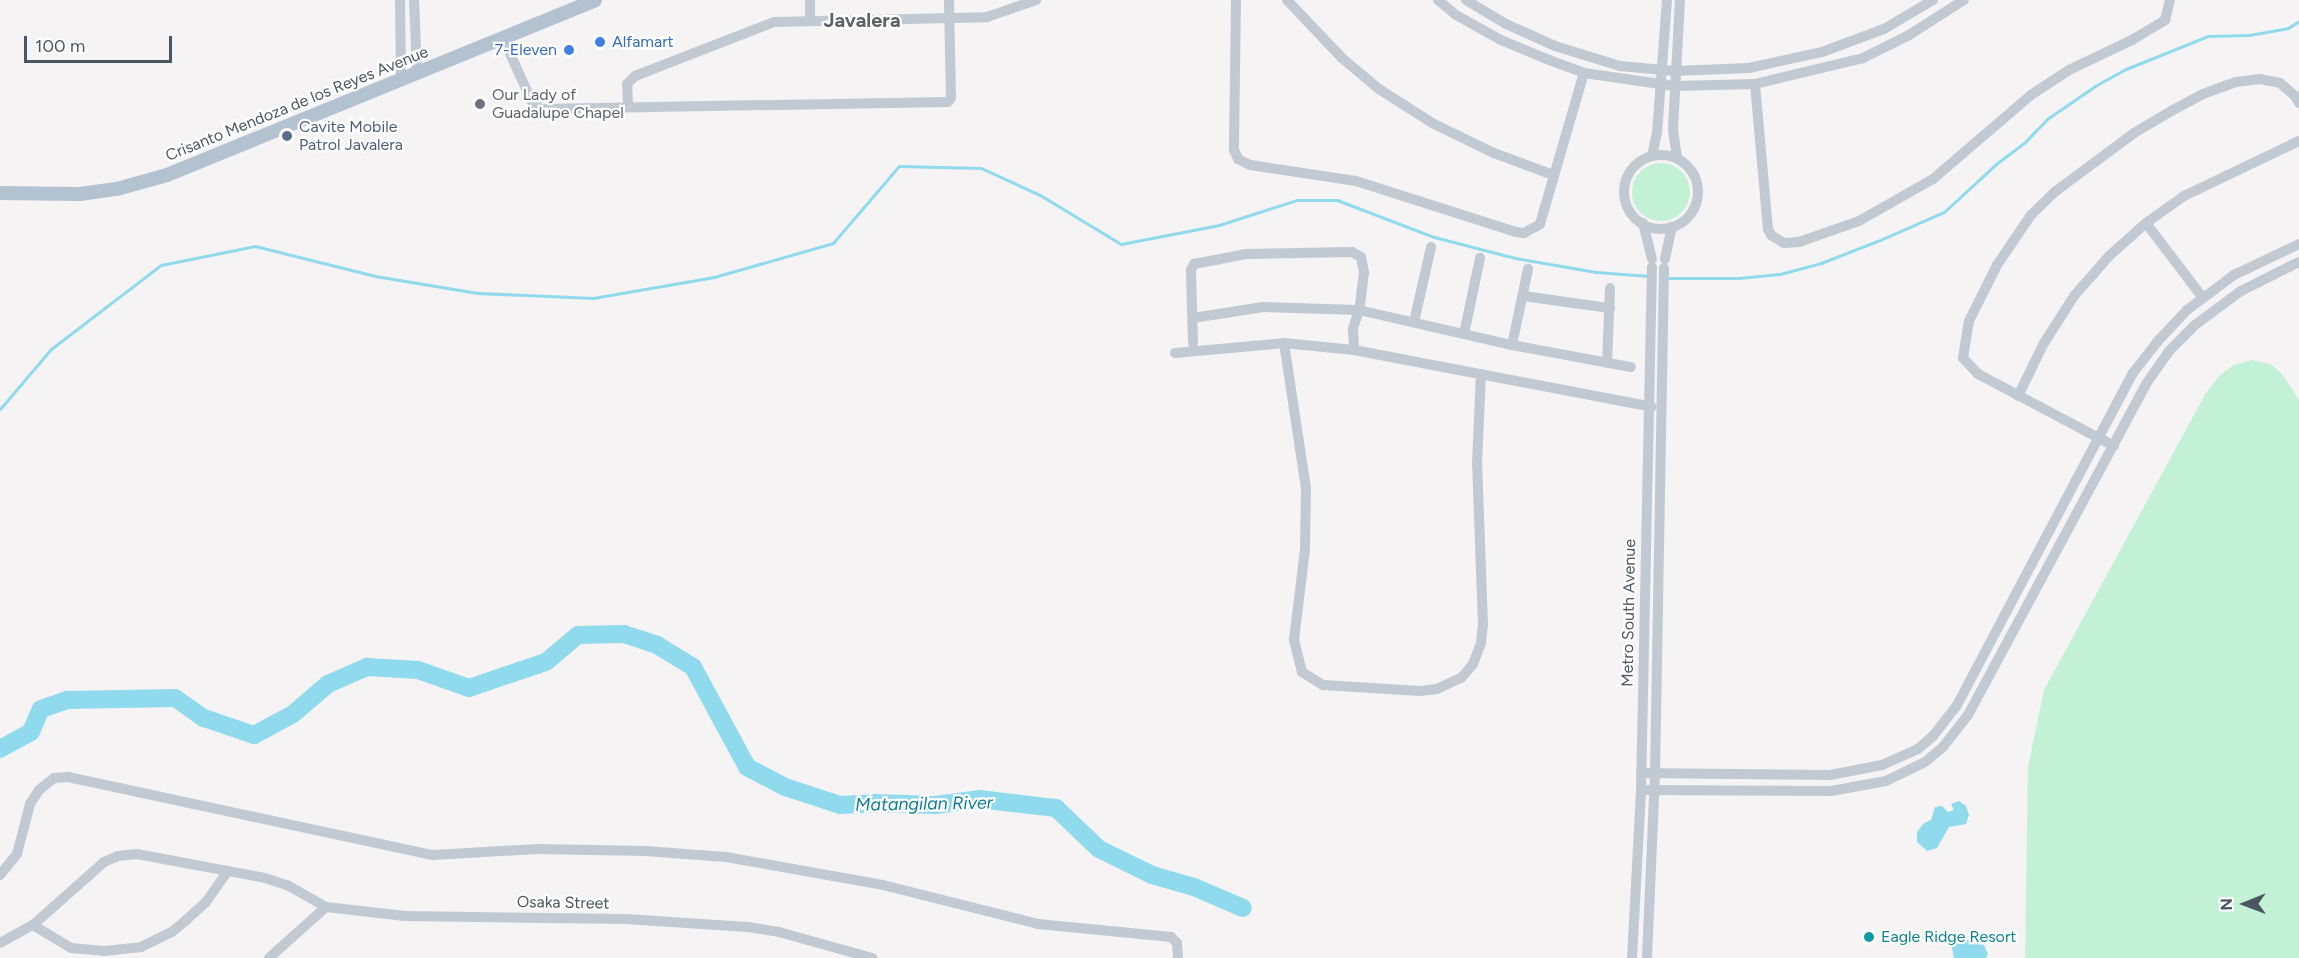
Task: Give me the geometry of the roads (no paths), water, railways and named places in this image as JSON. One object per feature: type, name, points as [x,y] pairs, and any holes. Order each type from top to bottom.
[{"type":"main road","name":"Crisanto Mendoza de los Reyes Avenue","points":[[0,193],[80,194],[117,189],[167,175],[596,0]]},
{"type":"street","points":[[400,0],[401,79]]},
{"type":"street","points":[[414,0],[417,72]]},
{"type":"street","points":[[810,0],[810,20]]},
{"type":"street","points":[[503,38],[536,107],[548,110],[948,102],[951,98],[949,0]]},
{"type":"street","points":[[628,107],[627,84],[635,76],[774,22],[987,17],[1036,0]]},
{"type":"street","points":[[1236,0],[1234,150],[1244,164],[1356,181],[1524,233],[1540,224],[1584,73]]},
{"type":"street","points":[[1287,0],[1342,58],[1379,89],[1444,129],[1494,153],[1553,175]]},
{"type":"street","points":[[1438,0],[1456,15],[1501,40],[1584,73],[1660,86],[1755,84],[1863,58],[1909,35],[1964,0]]},
{"type":"street","points":[[1466,0],[1506,24],[1555,46],[1620,66],[1675,71],[1749,68],[1802,58],[1884,29],[1933,0]]},
{"type":"street","points":[[1643,224],[1657,228],[1672,227],[1689,217],[1698,194],[1692,171],[1677,158],[1652,156],[1658,133],[1666,0]]},
{"type":"street","points":[[1677,158],[1673,129],[1680,0]]},
{"type":"street","points":[[1755,84],[1768,229],[1771,235],[1784,243],[1799,242],[1859,221],[1933,178],[2031,95],[2069,70],[2165,20],[2170,0]]},
{"type":"street","points":[[2114,446],[1978,374],[1963,358],[1962,348],[1969,321],[1997,265],[2031,215],[2056,191],[2134,133],[2203,94],[2236,82],[2260,79],[2280,83],[2295,96],[2299,103]]},
{"type":"street","points":[[2018,396],[2044,343],[2074,296],[2109,256],[2146,223],[2184,196],[2299,141]]},
{"type":"street","name":"Metro South Avenue","points":[[1632,958],[1641,790],[1647,406],[1652,265],[1643,224],[1628,208],[1625,186],[1634,167],[1652,156]]},
{"type":"street","points":[[2146,223],[2204,298]]},
{"type":"street","name":"Metro South Avenue","points":[[1647,958],[1655,774],[1664,287],[1672,227]]},
{"type":"street","points":[[1641,773],[1830,775],[1882,765],[1918,748],[1933,736],[1956,707],[2133,373],[2157,342],[2187,310],[2234,275],[2299,244]]},
{"type":"street","points":[[1414,322],[1431,247]]},
{"type":"street","points":[[1193,344],[1191,270],[1194,264],[1246,254],[1295,251],[1358,253],[1364,272],[1359,310],[1353,329],[1354,350]]},
{"type":"street","points":[[1464,334],[1480,258]]},
{"type":"street","points":[[1641,790],[1831,791],[1886,781],[1926,762],[1943,747],[1968,715],[2146,384],[2168,352],[2195,325],[2241,291],[2299,262]]},
{"type":"street","points":[[1512,345],[1528,269]]},
{"type":"street","points":[[1607,363],[1610,288]]},
{"type":"street","points":[[1522,296],[1610,308]]},
{"type":"street","points":[[1193,318],[1263,308],[1359,310],[1512,345],[1631,367]]},
{"type":"street","points":[[1284,343],[1306,489],[1305,549],[1294,640],[1302,672],[1323,685],[1420,691],[1437,689],[1461,678],[1473,664],[1481,643],[1484,626],[1477,464],[1481,374]]},
{"type":"street","points":[[1175,353],[1284,343],[1354,350],[1661,408]]},
{"type":"street","points":[[0,875],[17,854],[30,804],[39,790],[54,778],[68,777],[433,855],[538,849],[657,851],[726,857],[883,885],[1038,924],[1171,937],[1177,943],[1178,958]]},
{"type":"street","points":[[0,943],[33,925],[104,862],[118,856],[137,854],[228,871],[289,886],[326,907],[269,958]]},
{"type":"street","points":[[33,925],[71,948],[104,951],[141,947],[172,932],[185,921],[206,902],[228,871]]},
{"type":"street","name":"Osaka Street","points":[[326,907],[404,916],[625,919],[748,927],[779,932],[872,958]]},
{"type":"water","points":[[1959,801],[1966,806],[1969,815],[1966,824],[1949,827],[1937,848],[1927,851],[1917,842],[1917,832],[1924,823],[1931,820],[1935,807],[1942,806],[1948,812],[1954,810],[1951,804]]},
{"type":"water","points":[[1957,933],[1962,933],[1970,942],[1984,945],[1988,954],[1986,958],[1954,958],[1950,938]]},
{"type":"waterway","points":[[1668,278],[1739,278],[1780,274],[1821,263],[1880,240],[1944,212],[1996,164],[2025,142],[2047,119],[2095,86],[2126,69],[2208,36],[2249,35],[2288,28],[2299,21]]},
{"type":"waterway","points":[[0,409],[51,349],[161,265],[255,246],[375,276],[478,293],[593,298],[714,277],[833,243],[899,166],[981,168],[1040,195],[1121,244],[1219,225],[1297,200],[1337,200],[1434,237],[1515,258],[1596,272],[1649,276]]},
{"type":"waterway","name":"Matangilan River","points":[[0,749],[31,732],[41,709],[67,700],[175,698],[204,718],[254,735],[293,714],[328,684],[367,667],[418,670],[469,688],[546,662],[578,635],[624,634],[657,645],[693,667],[747,767],[785,787],[840,805],[874,803],[936,805],[979,799],[1056,808],[1099,849],[1152,875],[1194,887],[1243,908]]},
{"type":"place","name":"Alfamart","points":[[600,42]]},
{"type":"place","name":"7-Eleven","points":[[569,50]]},
{"type":"place","name":"Our Lady of Guadalupe Chapel","points":[[480,104]]},
{"type":"place","name":"Cavite Mobile Patrol Javalera","points":[[287,136]]},
{"type":"place","name":"Eagle Ridge Resort","points":[[1869,937]]},
{"type":"district","name":"Javalera","points":[[862,20]]}]
